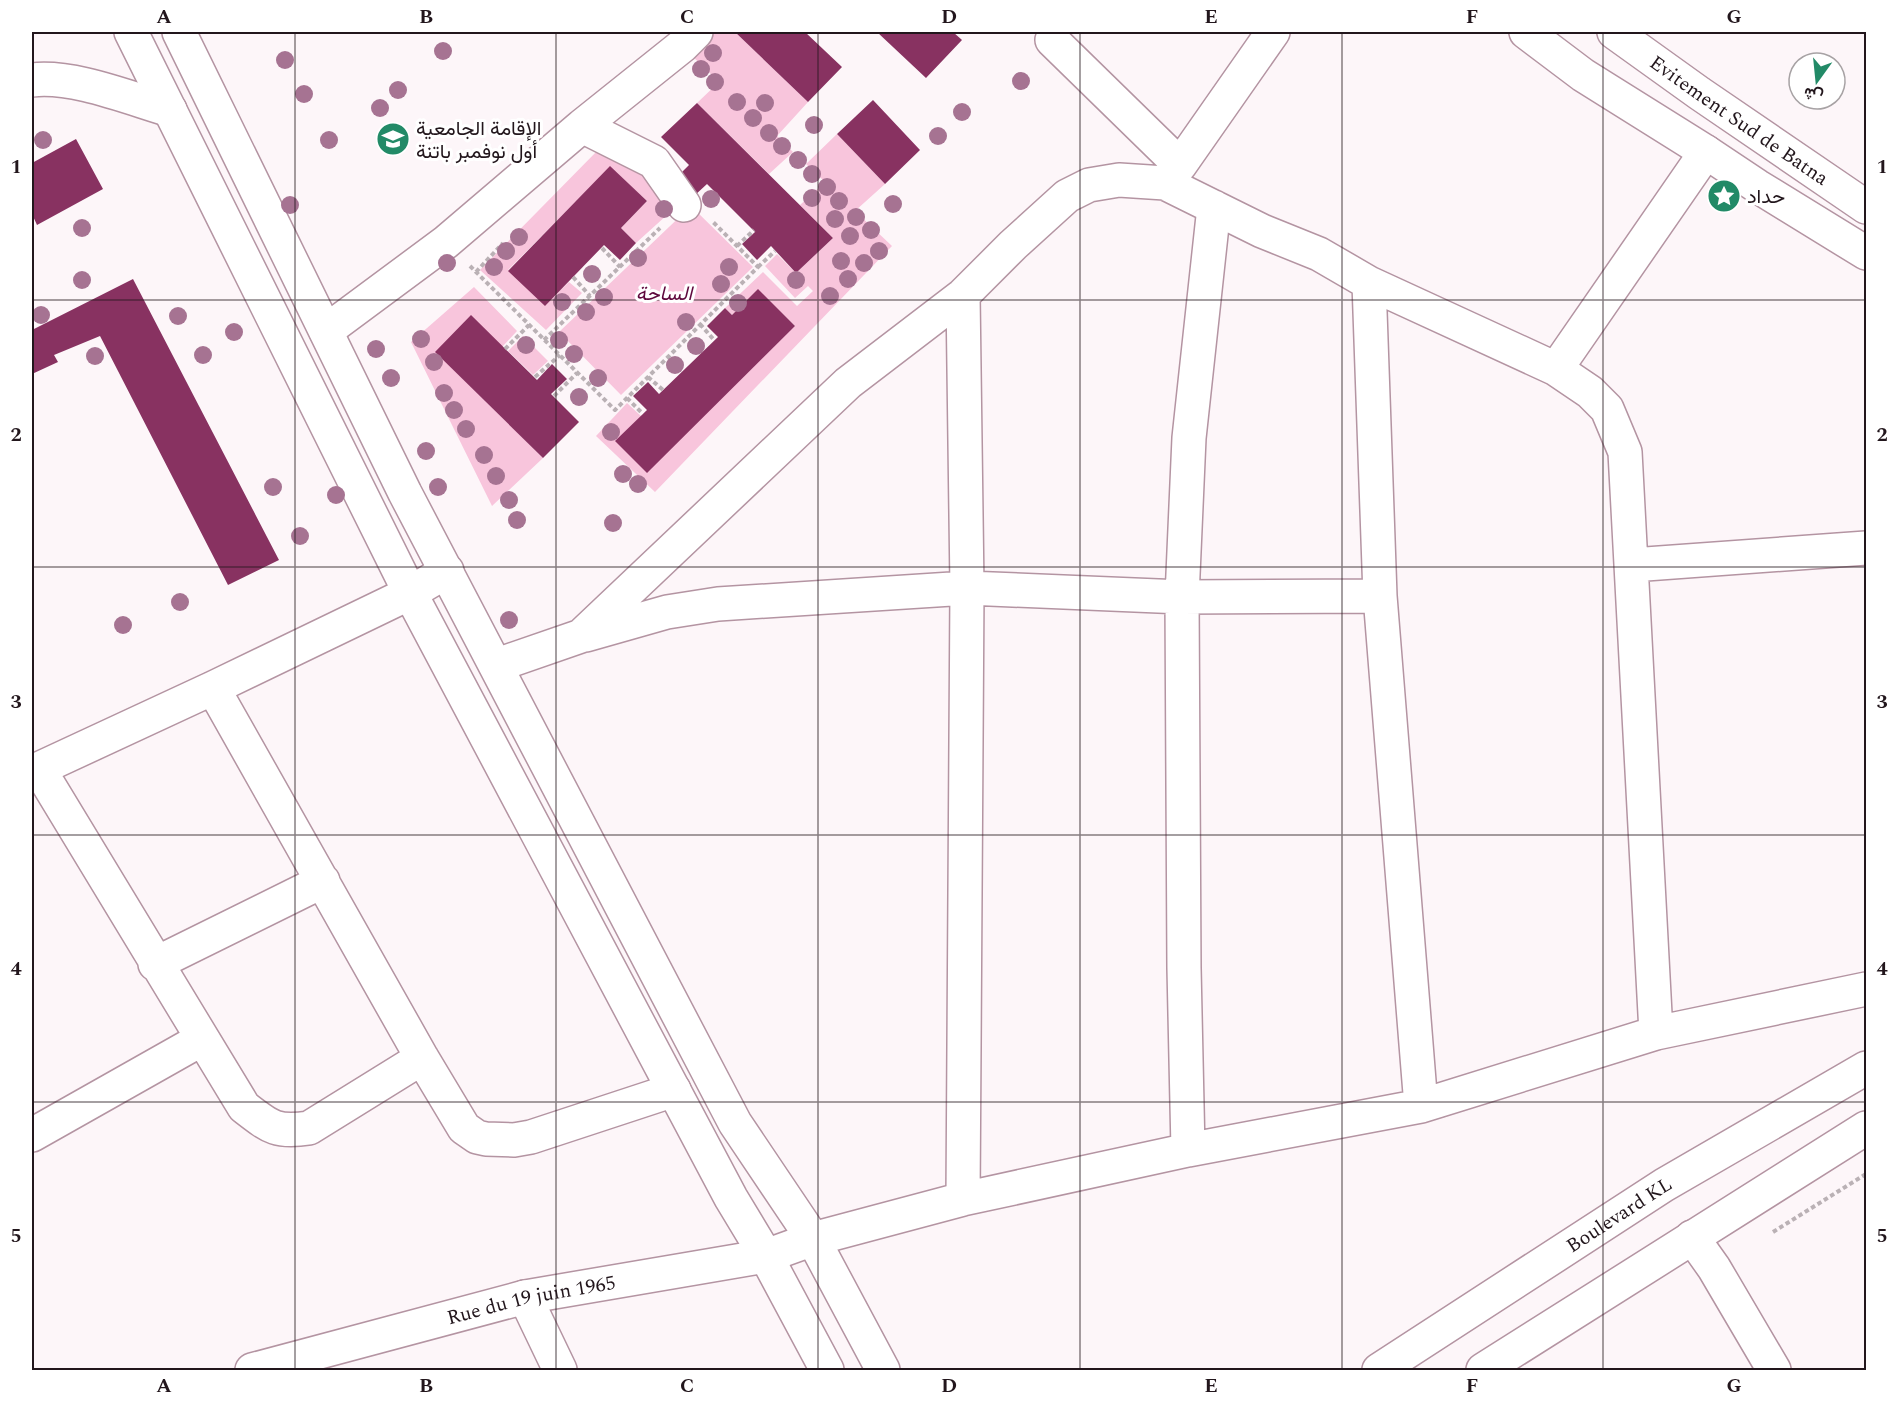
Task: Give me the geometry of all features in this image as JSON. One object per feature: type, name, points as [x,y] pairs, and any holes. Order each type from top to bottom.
[{"type":"main road","points":[[131,32],[410,593],[731,1198],[766,1256],[827,1371]]},
{"type":"main road","points":[[180,32],[405,493],[735,1123],[813,1239],[883,1371]]},
{"type":"main road","points":[[326,331],[446,242],[696,32]]},
{"type":"main road","points":[[581,636],[848,383],[963,295],[1012,244],[1067,196],[1089,185],[1172,174],[1273,32]]},
{"type":"main road","name":"Evitement Sud de Batna","points":[[1526,32],[1583,75],[1866,253]]},
{"type":"main road","name":"Evitement Sud de Batna","points":[[1614,32],[1866,207]]},
{"type":"main road","points":[[1052,40],[1172,174],[1214,207],[1262,231],[1319,254],[1369,283],[1556,369],[1590,392],[1607,409],[1625,452],[1656,1033]]},
{"type":"main road","points":[[32,80],[49,78],[74,82],[170,110]]},
{"type":"main road","points":[[582,126],[654,162],[684,205]]},
{"type":"main road","points":[[1556,369],[1706,152]]},
{"type":"main road","points":[[1188,1150],[1184,956],[1182,597],[1189,438],[1214,207]]},
{"type":"main road","points":[[1369,283],[1380,596],[1420,1106]]},
{"type":"main road","points":[[963,295],[968,588],[963,1199]]},
{"type":"main road","points":[[1632,565],[1866,548]]},
{"type":"main road","points":[[422,1059],[309,1128],[288,1131],[269,1126],[244,1107],[35,770],[213,688],[410,593],[447,571]]},
{"type":"main road","points":[[497,665],[581,636],[667,612],[718,604],[968,588],[1182,597],[1380,596]]},
{"type":"main road","points":[[213,688],[422,1059],[464,1128],[477,1137],[486,1139],[514,1140],[531,1137],[674,1090]]},
{"type":"main road","points":[[155,964],[323,881]]},
{"type":"main road","name":"Rue du 19 juin 1965","points":[[252,1371],[525,1297],[766,1256],[813,1239],[963,1199],[1188,1150],[1420,1106],[1656,1033],[1866,989]]},
{"type":"main road","points":[[32,1135],[202,1039]]},
{"type":"main road","name":"Boulevard KL","points":[[1379,1371],[1664,1185],[1866,1068]]},
{"type":"main road","points":[[1497,1367],[1692,1237],[1866,1128]]},
{"type":"main road","points":[[1692,1237],[1714,1268],[1774,1371]]},
{"type":"main road","points":[[525,1297],[560,1371]]},
{"type":"path","points":[[544,340],[690,198],[758,267]]},
{"type":"path","points":[[737,246],[754,230]]},
{"type":"path","points":[[476,272],[508,238]]},
{"type":"path","points":[[446,242],[615,410],[775,251]]},
{"type":"path","points":[[602,248],[620,267]]},
{"type":"path","points":[[573,277],[590,296]]},
{"type":"path","points":[[700,324],[714,340]]},
{"type":"path","points":[[505,349],[529,325]]},
{"type":"path","points":[[535,377],[560,355]]},
{"type":"path","points":[[554,396],[577,373]]},
{"type":"path","points":[[648,376],[663,390]]},
{"type":"path","points":[[627,398],[643,414]]},
{"type":"path","points":[[1765,1237],[1866,1174]]},
{"type":"green space","points":[[711,32],[735,32],[808,102],[777,136],[793,152],[769,174],[697,103],[719,82],[691,55]]},
{"type":"green space","points":[[837,134],[885,184],[855,211],[892,246],[655,492],[596,436],[627,403],[641,416],[795,326],[758,290],[732,315],[725,308],[763,272],[797,306],[813,291],[808,286],[795,298],[765,266],[777,254],[796,273],[833,238],[800,205],[825,182],[806,164]]},
{"type":"green space","points":[[599,149],[645,169],[678,205],[636,243],[621,228],[647,201],[610,167],[508,270],[545,305],[569,282],[582,293],[546,330],[480,270]]},
{"type":"green space","name":"الساحة","points":[[691,206],[753,267],[621,395],[559,332]]},
{"type":"green space","points":[[474,287],[517,331],[503,346],[436,352],[543,458],[492,506],[411,342]]},
{"type":"green space","points":[[523,336],[548,361],[533,375],[508,351]]},
{"type":"building","points":[[735,32],[805,32],[842,67],[808,102]]},
{"type":"building","points":[[877,32],[953,32],[962,40],[926,78]]},
{"type":"building","points":[[873,100],[920,150],[885,184],[837,134]]},
{"type":"building","points":[[697,103],[833,238],[796,273],[771,246],[757,260],[742,244],[755,232],[707,184],[694,196],[676,178],[689,165],[661,137]]},
{"type":"building","points":[[76,139],[103,189],[37,225],[32,214],[32,163]]},
{"type":"building","points":[[610,166],[647,201],[621,228],[636,243],[620,260],[604,245],[545,306],[508,271]]},
{"type":"building","points":[[133,279],[279,560],[228,585],[100,336],[54,355],[58,362],[32,374],[32,330]]},
{"type":"building","points":[[758,289],[795,326],[647,473],[615,441],[647,410],[633,396],[648,382],[659,394],[718,337],[707,326],[725,308],[732,315]]},
{"type":"building","points":[[471,315],[537,380],[552,364],[567,379],[551,394],[579,422],[543,458],[435,352]]},
{"type":"place","name":"الإقامة الجامعية أول نوفمبر باتنة","points":[[393,139]]},
{"type":"place","name":"حداد","points":[[1724,196]]}]
